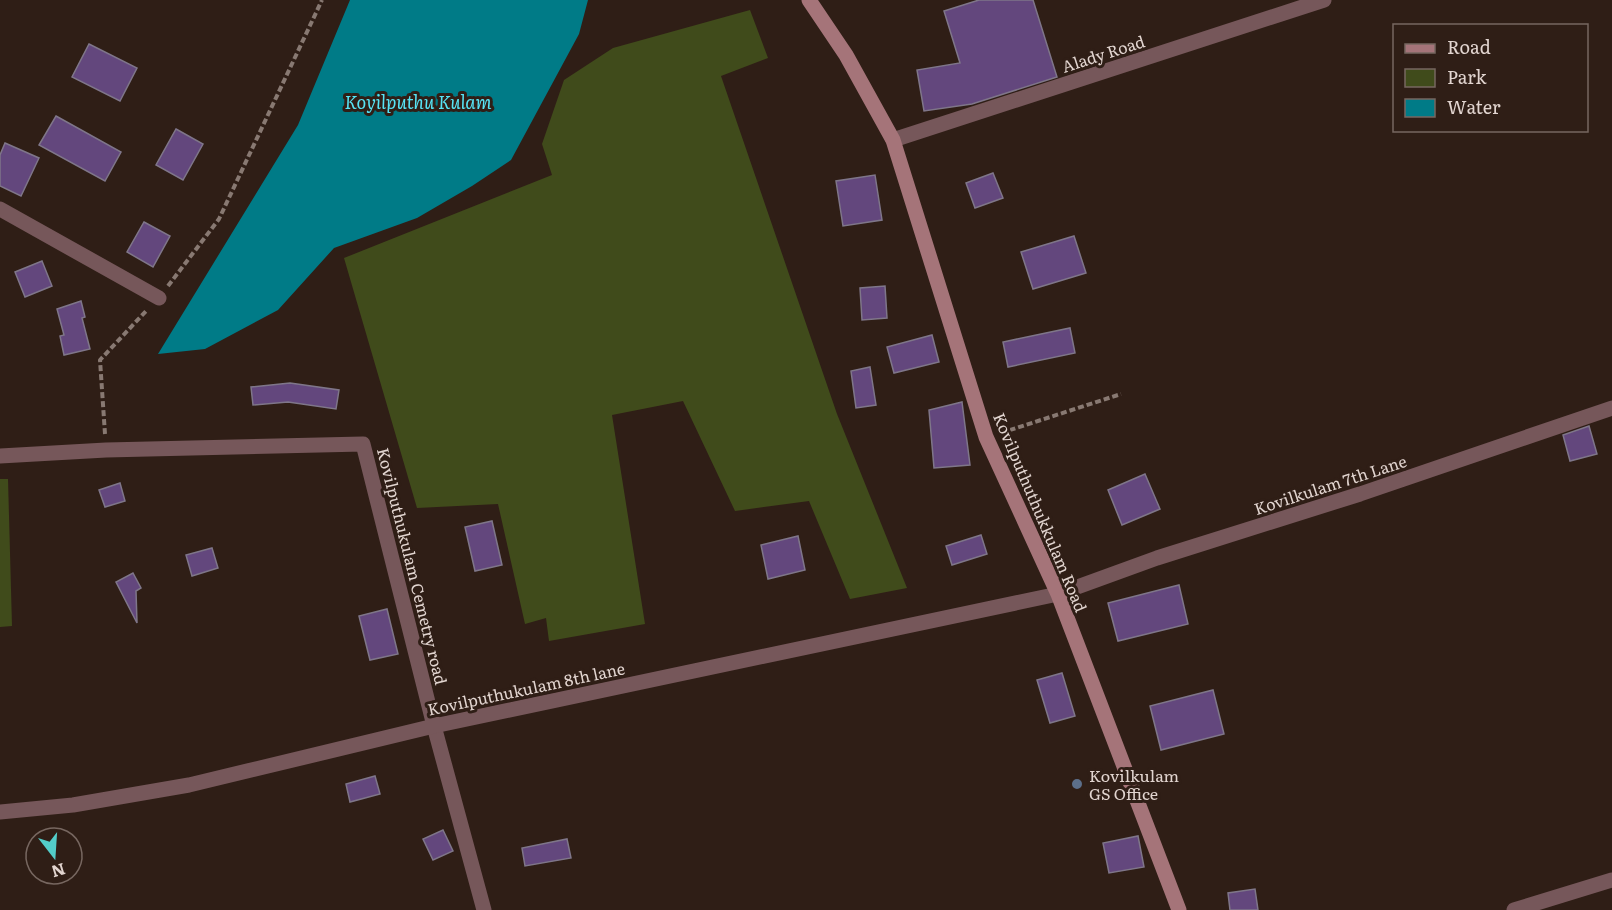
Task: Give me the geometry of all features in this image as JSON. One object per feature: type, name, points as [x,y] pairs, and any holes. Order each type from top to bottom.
[{"type":"street","name":"Kovilputhuthukkulam Road","points":[[809,0],[846,55],[893,140],[986,438],[1058,594],[1179,910]]},
{"type":"street","name":"Alady Road","points":[[893,140],[1324,0]]},
{"type":"street","points":[[0,209],[159,298]]},
{"type":"street","name":"Kovilkulam 7th Lane","points":[[1058,594],[1157,558],[1360,494],[1612,408]]},
{"type":"street","name":"Kovilputhukulam Cemetry road","points":[[0,456],[106,450],[363,444],[434,726],[484,910]]},
{"type":"street","name":"Kovilputhukulam 8th lane","points":[[0,812],[73,805],[189,785],[434,726],[1058,594]]},
{"type":"street","points":[[1514,910],[1612,880]]},
{"type":"path","points":[[106,450],[100,360],[159,298],[219,219],[321,0]]},
{"type":"path","points":[[986,438],[1121,394]]},
{"type":"green space","points":[[750,10],[768,58],[721,76],[837,414],[907,588],[850,599],[809,501],[735,511],[683,401],[612,415],[645,624],[549,641],[546,618],[525,624],[498,504],[417,508],[344,258],[552,175],[542,144],[564,80],[613,48]]},
{"type":"green space","points":[[0,479],[8,479],[12,626],[0,627]]},
{"type":"water","name":"Koyilputhu Kulam","points":[[350,0],[588,0],[579,34],[511,160],[417,218],[334,248],[278,310],[205,349],[158,354],[298,125]]},
{"type":"building","points":[[979,0],[1033,0],[1057,77],[972,104],[924,111],[917,70],[960,63],[944,11]]},
{"type":"building","points":[[89,44],[137,68],[120,101],[72,77]]},
{"type":"building","points":[[56,116],[121,152],[105,181],[39,145]]},
{"type":"building","points":[[176,129],[203,144],[183,180],[156,165]]},
{"type":"building","points":[[5,143],[39,158],[21,196],[0,186],[0,155]]},
{"type":"building","points":[[993,173],[1003,198],[975,208],[966,183]]},
{"type":"building","points":[[875,175],[882,220],[843,226],[836,181]]},
{"type":"building","points":[[144,222],[170,236],[153,267],[127,252]]},
{"type":"building","points":[[1074,236],[1086,273],[1033,289],[1021,252]]},
{"type":"building","points":[[42,261],[52,286],[25,297],[15,272]]},
{"type":"building","points":[[885,286],[887,318],[862,320],[860,288]]},
{"type":"building","points":[[81,301],[85,317],[82,318],[90,349],[64,355],[60,336],[64,335],[57,309]]},
{"type":"building","points":[[1070,328],[1075,353],[1008,367],[1003,342]]},
{"type":"building","points":[[932,335],[939,362],[894,373],[887,347]]},
{"type":"building","points":[[870,367],[876,405],[856,408],[851,371]]},
{"type":"building","points":[[290,383],[339,390],[336,409],[288,402],[253,405],[251,387]]},
{"type":"building","points":[[962,402],[970,465],[934,468],[929,410]]},
{"type":"building","points":[[1589,426],[1597,454],[1570,461],[1563,435]]},
{"type":"building","points":[[1145,474],[1160,509],[1122,525],[1108,490]]},
{"type":"building","points":[[120,483],[125,501],[105,507],[99,490]]},
{"type":"building","points":[[492,521],[502,565],[475,571],[465,527]]},
{"type":"building","points":[[981,535],[987,554],[952,565],[946,546]]},
{"type":"building","points":[[798,536],[805,570],[768,579],[761,545]]},
{"type":"building","points":[[212,548],[218,568],[192,576],[186,555]]},
{"type":"building","points":[[133,573],[141,588],[136,591],[137,623],[116,582]]},
{"type":"building","points":[[1179,585],[1188,624],[1118,641],[1108,603]]},
{"type":"building","points":[[387,609],[398,654],[370,660],[359,616]]},
{"type":"building","points":[[1062,673],[1075,716],[1050,723],[1037,680]]},
{"type":"building","points":[[1213,690],[1224,734],[1161,750],[1150,706]]},
{"type":"building","points":[[375,776],[380,794],[350,802],[346,784]]},
{"type":"building","points":[[443,830],[453,851],[433,860],[423,839]]},
{"type":"building","points":[[1138,836],[1144,867],[1109,873],[1103,843]]},
{"type":"building","points":[[567,839],[571,858],[525,866],[522,848]]},
{"type":"building","points":[[1255,889],[1258,910],[1230,910],[1228,893]]},
{"type":"place","name":"Kovilkulam GS Office","points":[[1077,784]]}]
